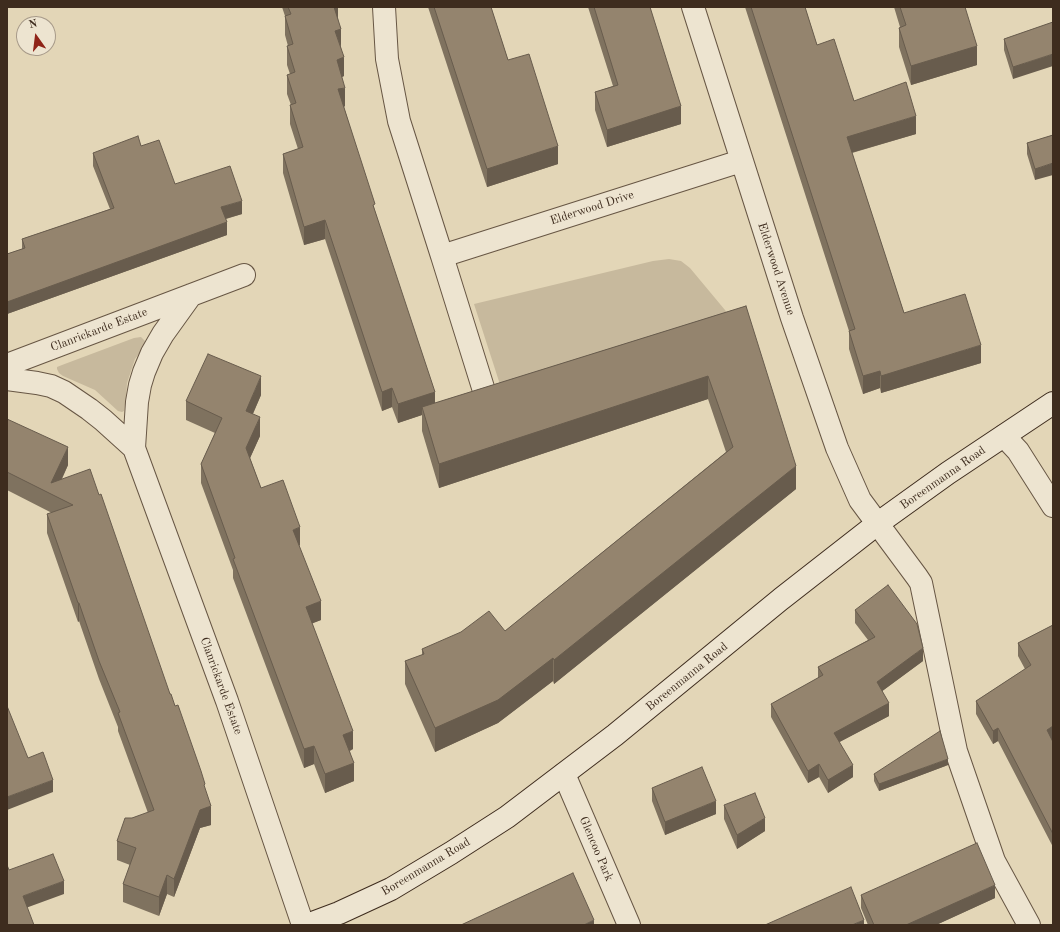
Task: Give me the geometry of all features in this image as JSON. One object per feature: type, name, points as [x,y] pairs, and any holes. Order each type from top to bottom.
[{"type":"street","points":[[384,7],[387,59],[399,121],[485,394]]},
{"type":"street","name":"Elderwood Avenue","points":[[693,7],[792,318],[837,448],[856,492],[877,524],[918,577],[921,584],[956,751],[994,861],[1029,925]]},
{"type":"street","name":"Elderwood Drive","points":[[442,256],[741,161]]},
{"type":"street","name":"Clanrickarde Estate","points":[[7,365],[244,275]]},
{"type":"street","name":"Clanrickarde Estate","points":[[191,295],[163,334],[152,353],[144,372],[137,402],[134,448],[227,701],[303,925]]},
{"type":"street","name":"Clanrickarde Estate","points":[[7,379],[51,386],[64,392],[99,417],[134,448]]},
{"type":"street","name":"Boreenmanna Road","points":[[307,925],[339,914],[391,888],[451,853],[507,816],[634,720],[781,599],[877,524],[948,473],[1053,404]]},
{"type":"street","points":[[1004,436],[1018,451],[1053,506]]},
{"type":"street","name":"Glencoo Park","points":[[564,774],[629,925]]},
{"type":"shaded area","points":[[669,259],[681,261],[690,268],[740,328],[506,403],[474,304],[653,261]]},
{"type":"shaded area","points":[[141,337],[145,341],[144,347],[135,359],[127,383],[124,411],[122,412],[118,411],[95,390],[63,376],[57,369],[57,367],[62,365],[134,338]]},
{"type":"building","points":[[288,7],[334,7],[341,29],[335,31],[344,57],[337,60],[345,88],[338,89],[375,204],[373,205],[435,392],[398,404],[392,388],[382,392],[325,220],[304,227],[283,154],[303,147],[290,105],[296,103],[287,75],[295,72],[287,46],[293,44],[285,16],[291,14]]},
{"type":"building","points":[[434,7],[491,7],[508,60],[529,54],[558,146],[487,169]]},
{"type":"building","points":[[594,7],[650,7],[681,106],[607,130],[595,92],[618,85]]},
{"type":"building","points":[[751,7],[805,7],[817,45],[834,39],[854,101],[906,82],[916,116],[847,137],[904,313],[965,294],[981,345],[881,376],[880,371],[863,376],[849,331],[855,329]]},
{"type":"building","points":[[900,7],[965,7],[977,46],[911,66],[899,28],[906,25]]},
{"type":"building","points":[[1053,22],[1053,54],[1013,67],[1004,39]]},
{"type":"building","points":[[1053,135],[1053,163],[1035,169],[1027,143]]},
{"type":"building","points":[[138,136],[141,146],[159,140],[175,184],[230,166],[242,201],[221,207],[227,222],[7,302],[7,254],[25,248],[22,239],[114,208],[93,153]]},
{"type":"building","points":[[746,306],[796,466],[554,660],[553,658],[498,700],[435,728],[405,661],[424,654],[422,649],[461,632],[489,611],[505,631],[733,447],[708,376],[439,464],[422,407]]},
{"type":"building","points":[[208,354],[261,376],[246,411],[260,417],[246,448],[261,488],[283,480],[300,527],[293,530],[321,601],[306,607],[353,731],[343,735],[354,763],[325,774],[314,746],[304,749],[233,559],[235,558],[201,464],[222,418],[186,401]]},
{"type":"building","points":[[7,419],[68,447],[51,483],[90,469],[99,495],[101,494],[170,694],[175,706],[178,705],[201,771],[211,806],[200,810],[174,879],[167,875],[159,897],[123,884],[136,848],[117,841],[125,818],[132,818],[154,810],[118,713],[120,712],[99,661],[47,514],[73,505],[7,472]]},
{"type":"building","points":[[888,585],[917,624],[923,648],[877,682],[889,703],[834,733],[853,765],[828,780],[819,764],[808,771],[771,704],[823,675],[818,667],[875,637],[855,610]]},
{"type":"building","points":[[1053,625],[1053,726],[1047,730],[1053,742],[1053,834],[998,728],[993,731],[976,701],[1031,665],[1018,643]]},
{"type":"building","points":[[7,706],[28,758],[43,752],[53,780],[7,797]]},
{"type":"building","points":[[940,731],[948,759],[879,784],[874,774]]},
{"type":"building","points":[[702,767],[716,801],[665,822],[652,788]]},
{"type":"building","points":[[755,793],[765,818],[737,835],[724,805]]},
{"type":"building","points":[[977,843],[995,885],[906,925],[874,925],[861,895]]},
{"type":"building","points":[[53,854],[64,881],[23,896],[34,925],[7,925],[7,865],[9,870]]},
{"type":"building","points":[[573,873],[594,920],[584,925],[461,925]]},
{"type":"building","points":[[851,887],[864,920],[852,925],[765,925]]}]
